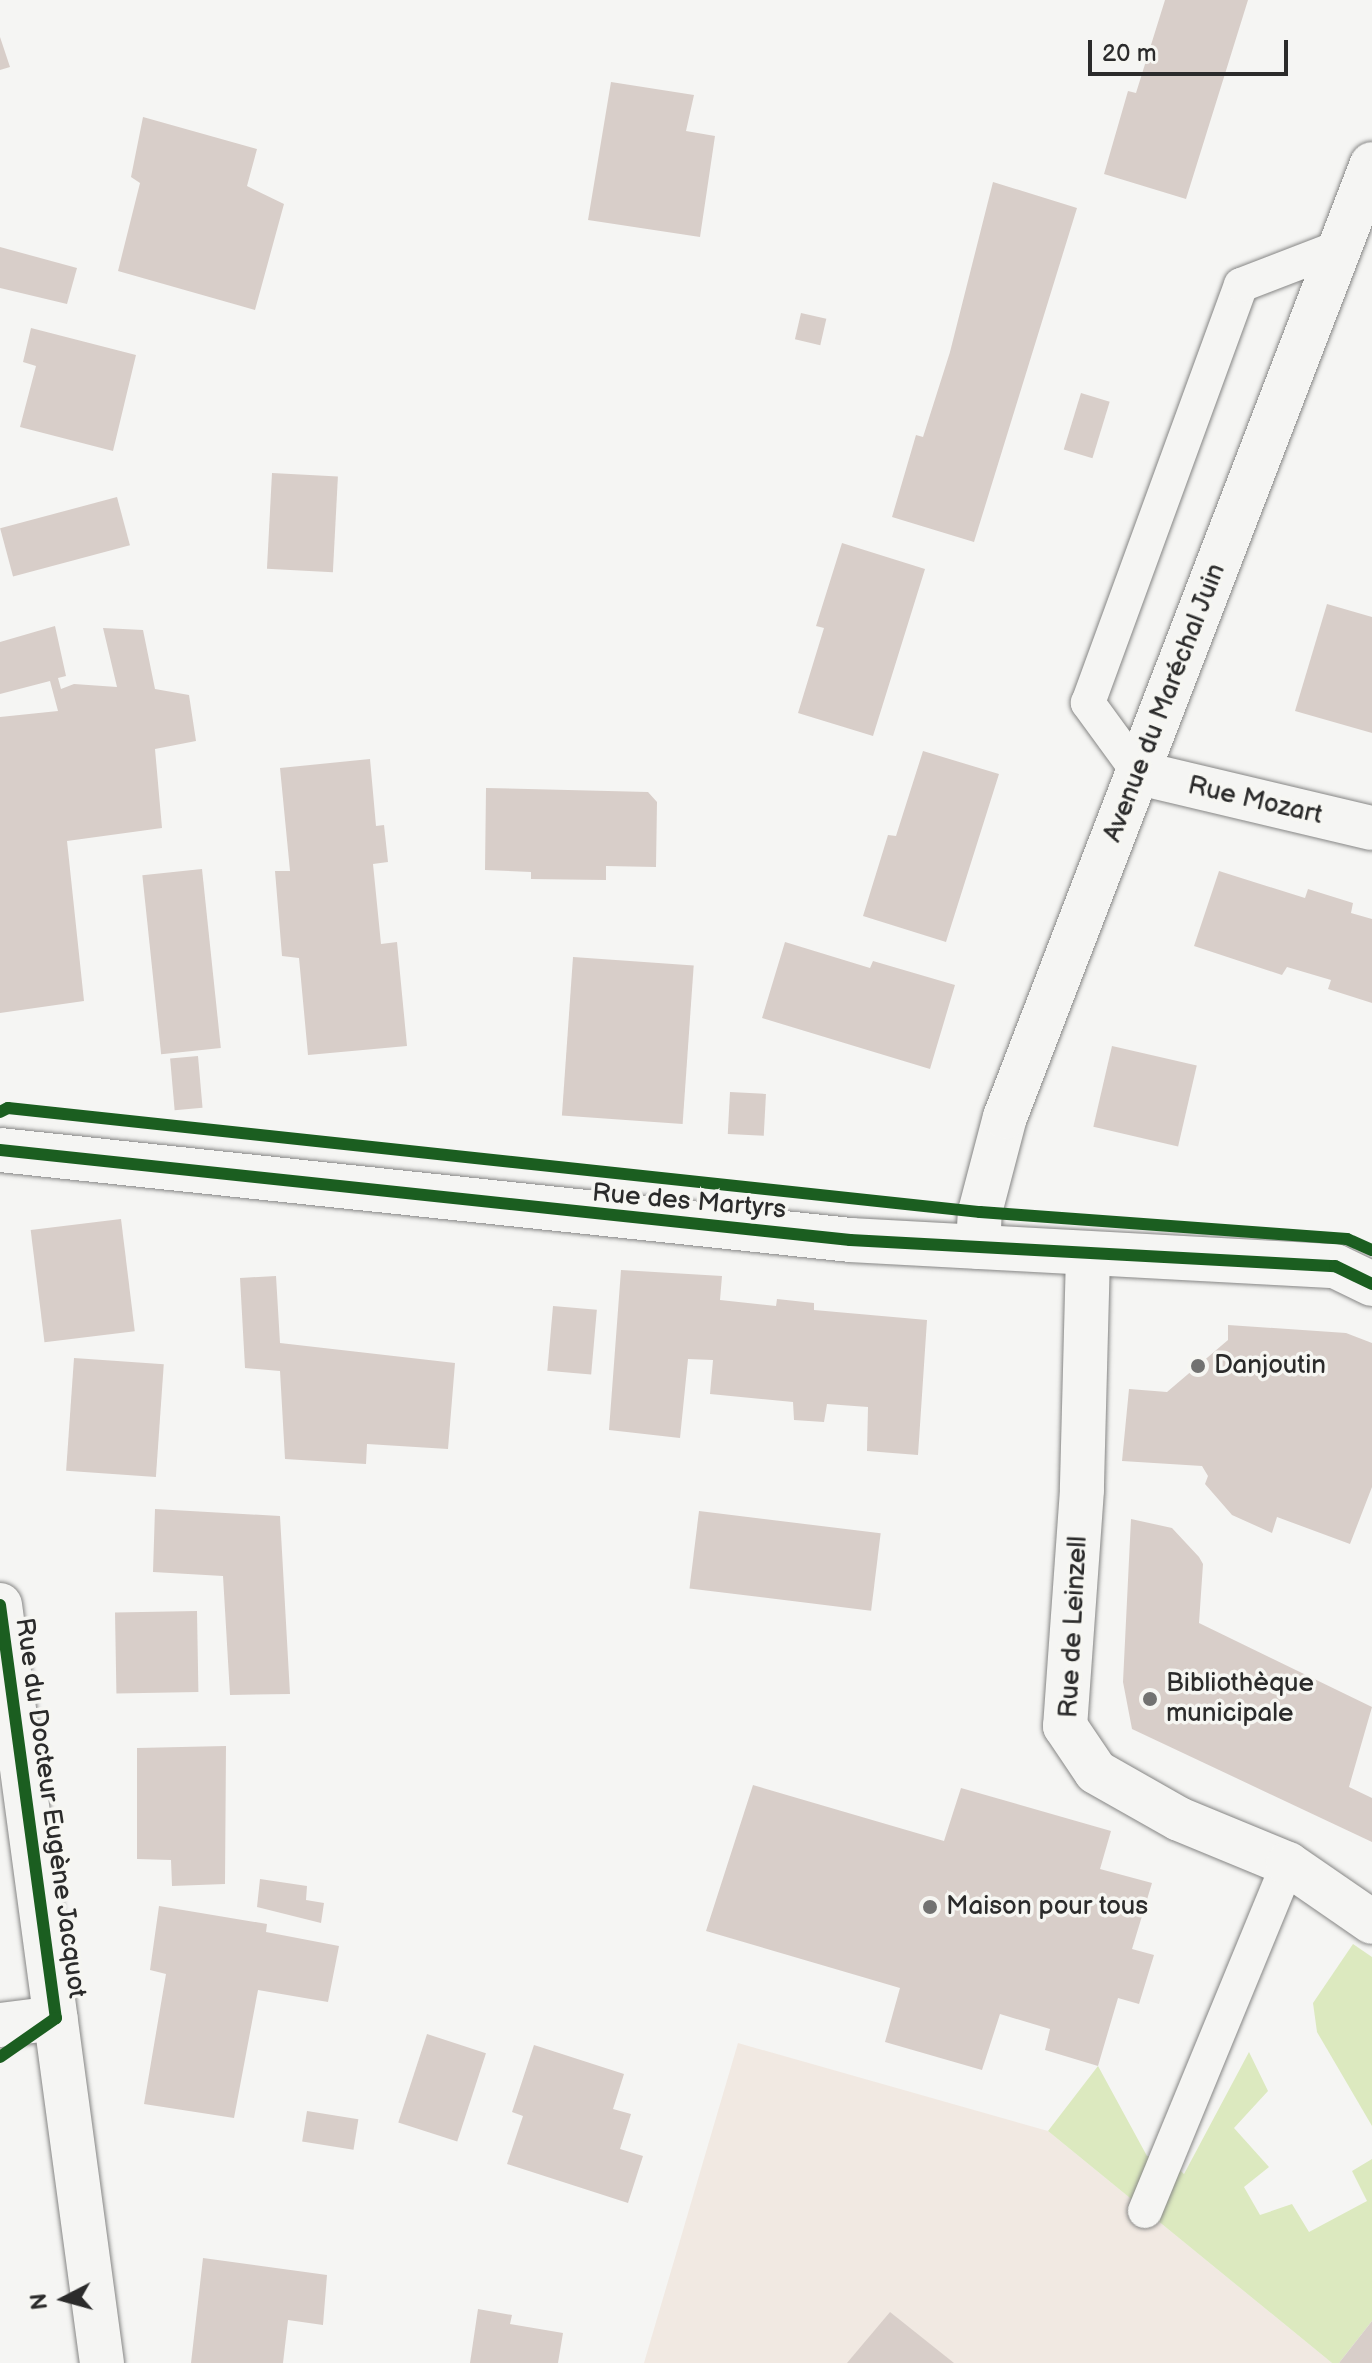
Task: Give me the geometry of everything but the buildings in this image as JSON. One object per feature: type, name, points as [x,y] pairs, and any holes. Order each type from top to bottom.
[{"type":"street","name":"Avenue du Maréchal Juin","points":[[978,1247],[980,1212],[1005,1117],[1139,773],[1337,248],[1372,164]]},
{"type":"street","name":"Rue Mozart","points":[[1139,773],[1372,828]]},
{"type":"street","name":"Rue des Martyrs","points":[[0,1150],[507,1207],[1088,1255],[1335,1266],[1372,1284]]},
{"type":"street","name":"Rue de Leinzell","points":[[1088,1255],[1082,1490],[1065,1726],[1096,1772],[1179,1819],[1288,1864],[1372,1922]]},
{"type":"street","name":"Rue du Docteur Eugène Jacquot","points":[[0,1605],[56,2018],[77,2206],[102,2363]]},
{"type":"street","points":[[0,2025],[56,2018]]},
{"type":"lane","points":[[1139,773],[1088,703],[1241,285],[1337,248]]},
{"type":"lane","points":[[1145,2211],[1288,1864]]},
{"type":"shaded area","points":[[738,2043],[1048,2131],[1332,2363],[644,2363]]},
{"type":"green space","points":[[1353,1944],[1372,1957],[1372,2126],[1317,2032],[1313,2003]]},
{"type":"green space","points":[[1249,2052],[1268,2091],[1234,2128],[1269,2167],[1244,2187],[1260,2215],[1292,2204],[1309,2232],[1367,2201],[1352,2171],[1372,2159],[1372,2321],[1339,2363],[1332,2363],[1048,2131],[1098,2066],[1147,2156],[1169,2160],[1184,2174]]},
{"type":"cycle path","points":[[0,1112],[8,1108],[980,1212],[1347,1239],[1372,1250]]},
{"type":"cycle path","points":[[0,1150],[850,1240],[1335,1266],[1372,1284]]},
{"type":"cycle path","points":[[0,1605],[56,2018],[0,2057]]},
{"type":"place","name":"Danjoutin","points":[[1198,1366]]},
{"type":"place","name":"Bibliothèque municipale","points":[[1150,1699]]},
{"type":"place","name":"Maison pour tous","points":[[930,1907]]}]
